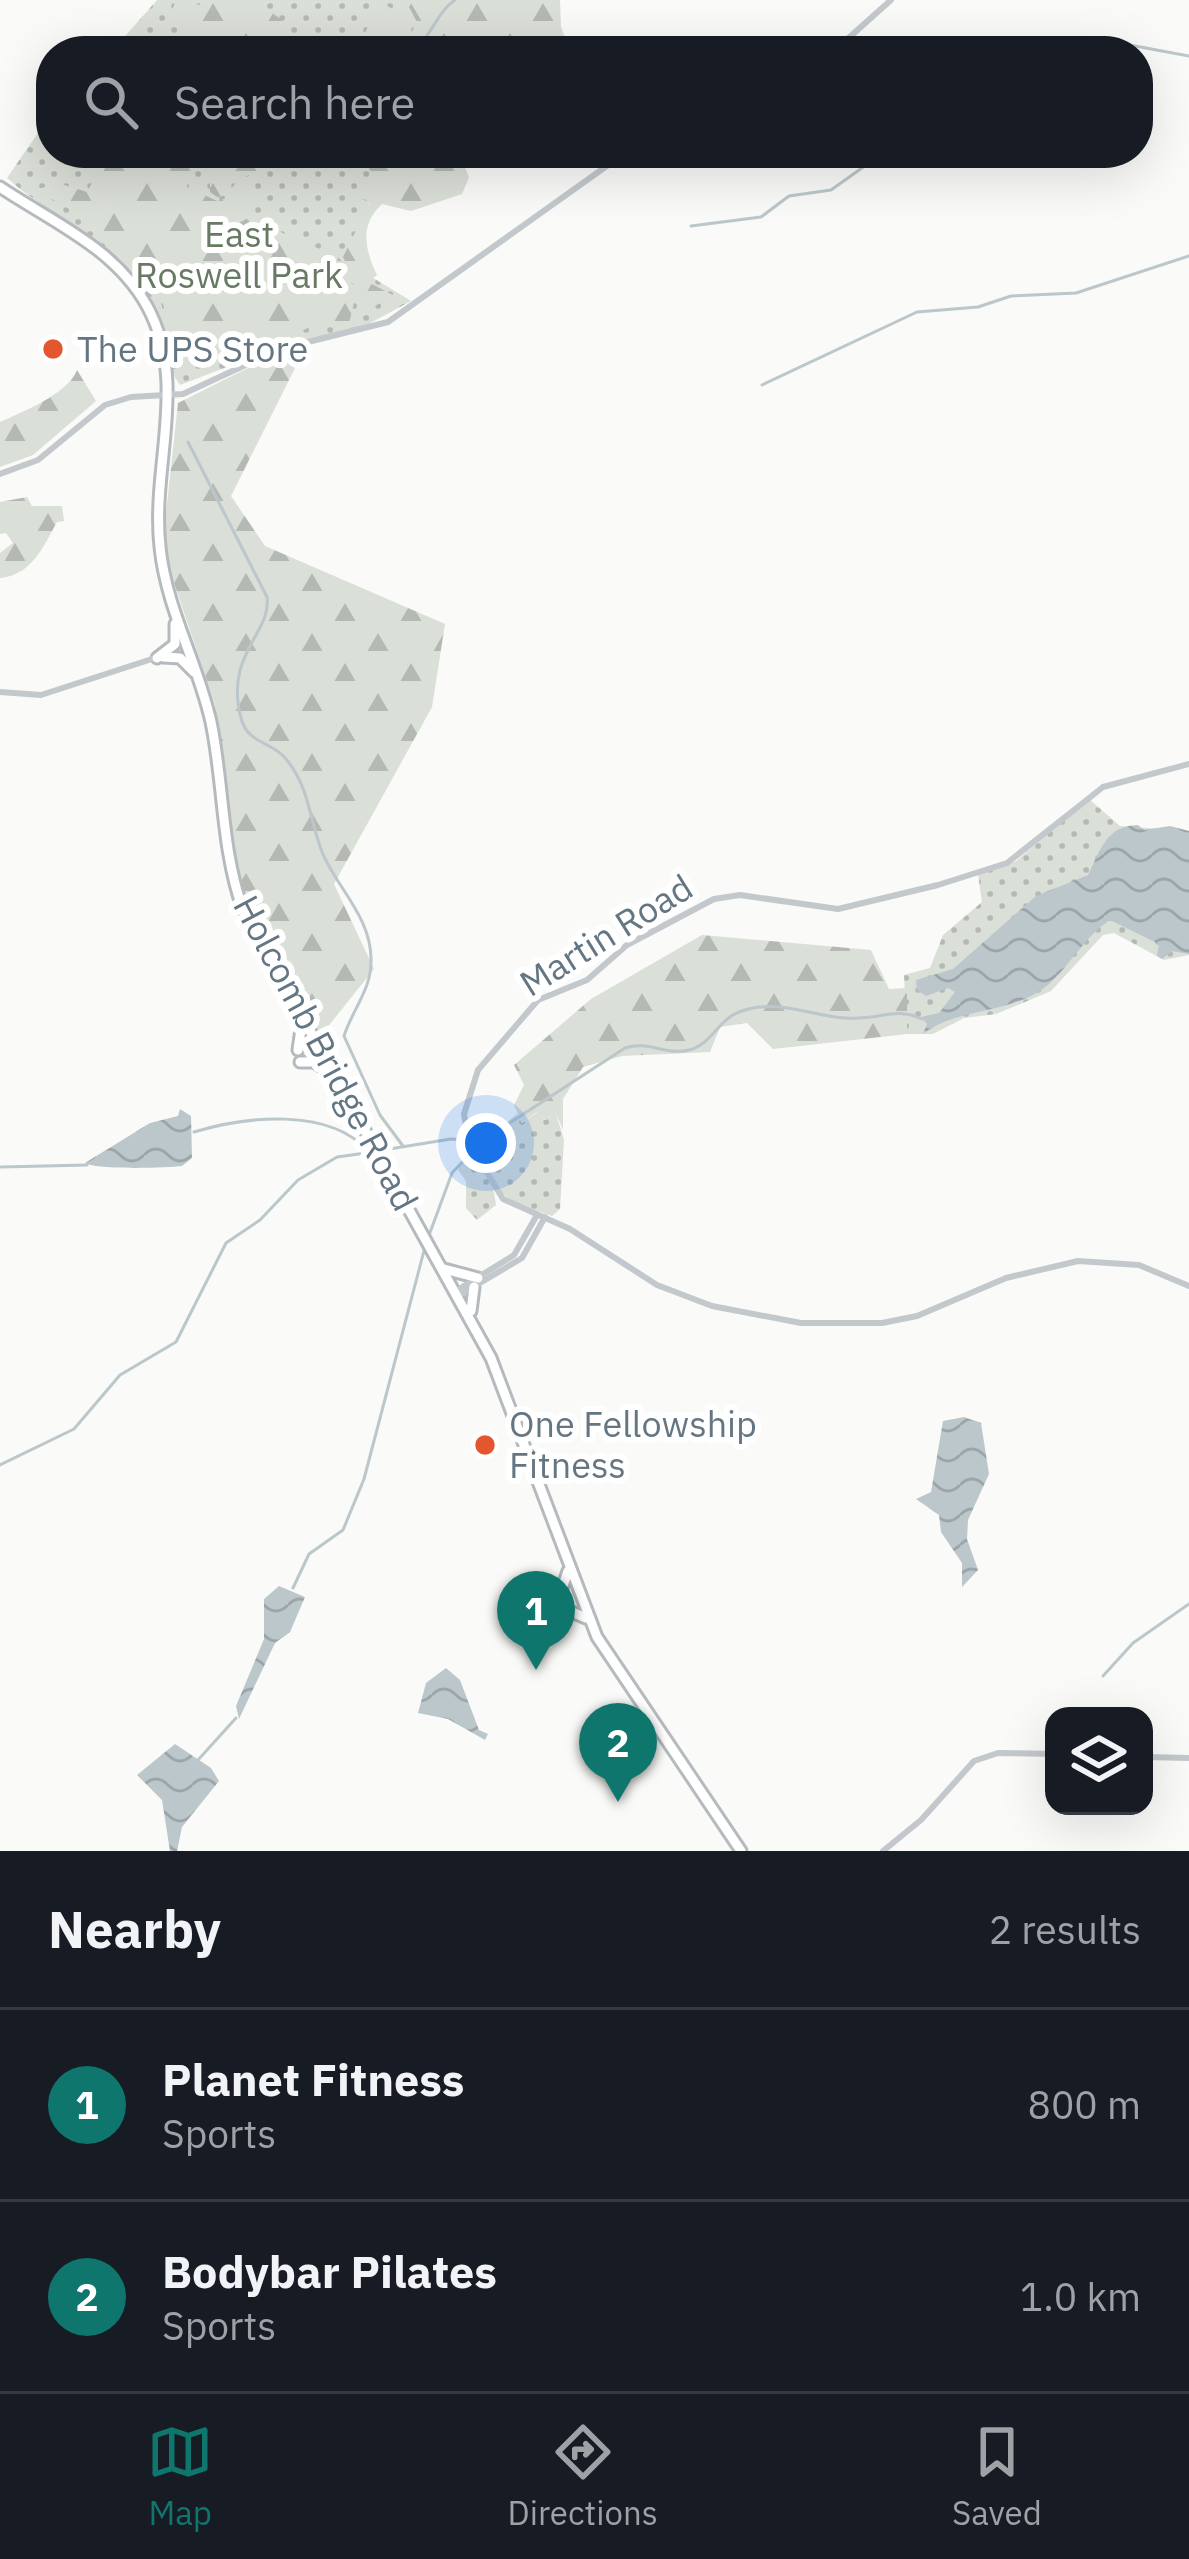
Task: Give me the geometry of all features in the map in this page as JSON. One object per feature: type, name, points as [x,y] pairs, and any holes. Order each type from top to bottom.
[{"type":"main road","name":"Holcomb Bridge Road","points":[[0,187],[89,243],[127,276],[159,333],[168,396],[159,534],[176,614],[215,745],[236,891],[473,1322],[523,1430],[591,1624],[741,1851]]},
{"type":"main road","points":[[157,658],[175,644],[176,614]]},
{"type":"main road","points":[[157,658],[180,658],[196,675]]},
{"type":"main road","points":[[302,1017],[299,1056],[321,1064],[338,1081]]},
{"type":"main road","points":[[443,1268],[476,1283],[473,1322]]},
{"type":"main road","points":[[557,1603],[567,1586],[568,1566]]},
{"type":"main road","points":[[546,1616],[567,1610],[591,1624]]},
{"type":"street","points":[[851,36],[891,0]]},
{"type":"street","points":[[0,474],[38,460],[105,405],[131,397],[193,391],[280,349],[388,322],[604,168]]},
{"type":"street","points":[[0,692],[41,695],[187,647]]},
{"type":"street","name":"Martin Road","points":[[1189,764],[1106,786],[1007,863],[938,885],[838,909],[721,896],[627,945],[587,980],[538,1000],[473,1077],[464,1114],[469,1143],[496,1192],[669,1291],[801,1323],[902,1320],[988,1284],[1078,1261],[1139,1265],[1189,1286]]},
{"type":"street","points":[[457,1294],[521,1247],[542,1216]]},
{"type":"street","points":[[883,1851],[921,1820],[974,1761],[998,1753],[1045,1754]]},
{"type":"street","points":[[1153,1757],[1189,1758]]},
{"type":"green space","points":[[157,0],[446,0],[433,36],[125,36]]},
{"type":"green space","points":[[176,0],[200,5],[204,0],[255,0],[283,21],[286,33],[191,36],[175,15],[167,24]]},
{"type":"green space","points":[[413,0],[560,0],[564,36],[410,36],[417,22],[409,7]]},
{"type":"green space","points":[[379,2],[413,19],[406,36],[364,36]]},
{"type":"green space","name":"East Roswell Park","points":[[36,136],[36,168],[382,168],[347,262],[411,301],[365,326],[264,353],[180,385],[149,302],[129,273],[7,178]]},
{"type":"green space","points":[[82,168],[192,168],[187,187],[217,201],[237,195],[231,189],[237,181],[230,184],[228,195],[217,197],[210,192],[210,173],[203,168],[262,168],[243,178],[244,195],[263,196],[265,206],[246,201],[241,220],[248,225],[267,218],[276,230],[331,254],[328,278],[355,298],[349,324],[313,326],[246,353],[182,362],[159,294],[163,312],[119,248],[130,253],[90,221],[36,190],[48,186],[48,180],[87,192],[92,183],[81,174]]},
{"type":"green space","points":[[368,168],[465,168],[469,177],[462,194],[411,211],[382,204],[370,220],[367,247],[377,275],[368,282],[406,302],[395,309],[388,298],[370,309],[362,292],[336,269],[338,257],[351,273],[343,257],[370,202],[362,198],[373,174]]},
{"type":"green space","points":[[305,348],[231,496],[265,546],[445,624],[432,707],[334,884],[374,969],[314,1044],[232,885],[215,705],[167,562],[164,531],[178,403],[274,355]]},
{"type":"green space","points":[[77,370],[96,401],[33,455],[0,467],[0,422],[54,394]]},
{"type":"green space","points":[[27,497],[32,506],[62,506],[64,521],[57,522],[28,566],[0,578],[0,553],[13,543],[6,533],[0,534],[0,502]]},
{"type":"green space","points":[[1089,799],[1120,826],[1189,831],[1189,955],[1164,960],[1114,933],[1103,935],[1051,991],[996,1014],[964,1018],[933,1034],[907,1034],[904,975],[930,968],[943,935],[982,902],[978,874],[1016,861]]},
{"type":"green space","points":[[702,935],[871,950],[889,989],[907,988],[907,1034],[773,1049],[747,1023],[720,1027],[710,1052],[622,1056],[583,1067],[563,1099],[563,1130],[556,1113],[545,1120],[537,1112],[522,1123],[514,1105],[524,1085],[514,1065],[591,999]]},
{"type":"green space","points":[[538,1112],[545,1120],[556,1113],[564,1140],[560,1209],[552,1216],[515,1203],[493,1186],[496,1205],[477,1220],[466,1208],[466,1181],[458,1170],[463,1158],[517,1114],[522,1123]]},
{"type":"water","points":[[1138,825],[1144,830],[1170,826],[1189,831],[1189,954],[1172,951],[1162,959],[1157,956],[1159,944],[1110,920],[1030,997],[951,1019],[923,1034],[927,1024],[921,1017],[939,1013],[955,992],[948,988],[926,996],[917,990],[916,980],[953,969],[1036,896],[1088,875],[1112,834]]},
{"type":"water","points":[[180,1109],[191,1116],[192,1158],[182,1166],[116,1168],[85,1163],[150,1123],[178,1116]]},
{"type":"water","points":[[964,1417],[981,1423],[989,1474],[968,1520],[967,1539],[978,1570],[962,1587],[962,1563],[941,1532],[939,1515],[916,1499],[931,1492],[943,1421]]},
{"type":"water","points":[[279,1586],[305,1597],[290,1632],[275,1643],[239,1719],[236,1706],[264,1639],[264,1599]]},
{"type":"water","points":[[446,1668],[460,1680],[479,1730],[488,1734],[485,1740],[448,1719],[418,1713],[426,1683]]},
{"type":"water","points":[[175,1744],[211,1768],[219,1781],[182,1827],[177,1851],[170,1851],[162,1800],[137,1775]]},
{"type":"waterway","points":[[427,36],[455,0]]},
{"type":"waterway","points":[[1153,49],[1189,56]]},
{"type":"waterway","points":[[691,226],[761,217],[789,196],[831,190],[862,168]]},
{"type":"waterway","points":[[762,385],[917,312],[978,307],[1011,296],[1076,293],[1189,256]]},
{"type":"waterway","points":[[188,442],[267,597],[263,622],[239,677],[241,718],[254,738],[280,753],[294,770],[322,852],[365,930],[370,970],[344,1036],[380,1115],[403,1146]]},
{"type":"waterway","points":[[428,1238],[452,1173],[482,1141],[625,1048],[689,1050],[704,1043],[732,1016],[754,1008],[844,1018],[898,1014],[922,1019]]},
{"type":"waterway","points":[[194,1132],[237,1122],[285,1119],[332,1127],[369,1152]]},
{"type":"waterway","points":[[383,1150],[451,1139],[480,1140]]},
{"type":"waterway","points":[[0,1465],[74,1429],[120,1375],[176,1342],[226,1243],[260,1220],[298,1180],[337,1157],[373,1152]]},
{"type":"waterway","points":[[1,1167],[87,1165]]},
{"type":"waterway","points":[[293,1588],[309,1554],[343,1530],[364,1479],[425,1247]]},
{"type":"waterway","points":[[1103,1676],[1133,1643],[1189,1604]]},
{"type":"waterway","points":[[198,1760],[236,1718]]},
{"type":"place","name":"The UPS Store","points":[[53,349]]},
{"type":"place","name":"One Fellowship Fitness","points":[[485,1445]]},
{"type":"place","name":"Planet Fitness","points":[[536,1670]]},
{"type":"place","name":"Bodybar Pilates","points":[[618,1802]]}]
